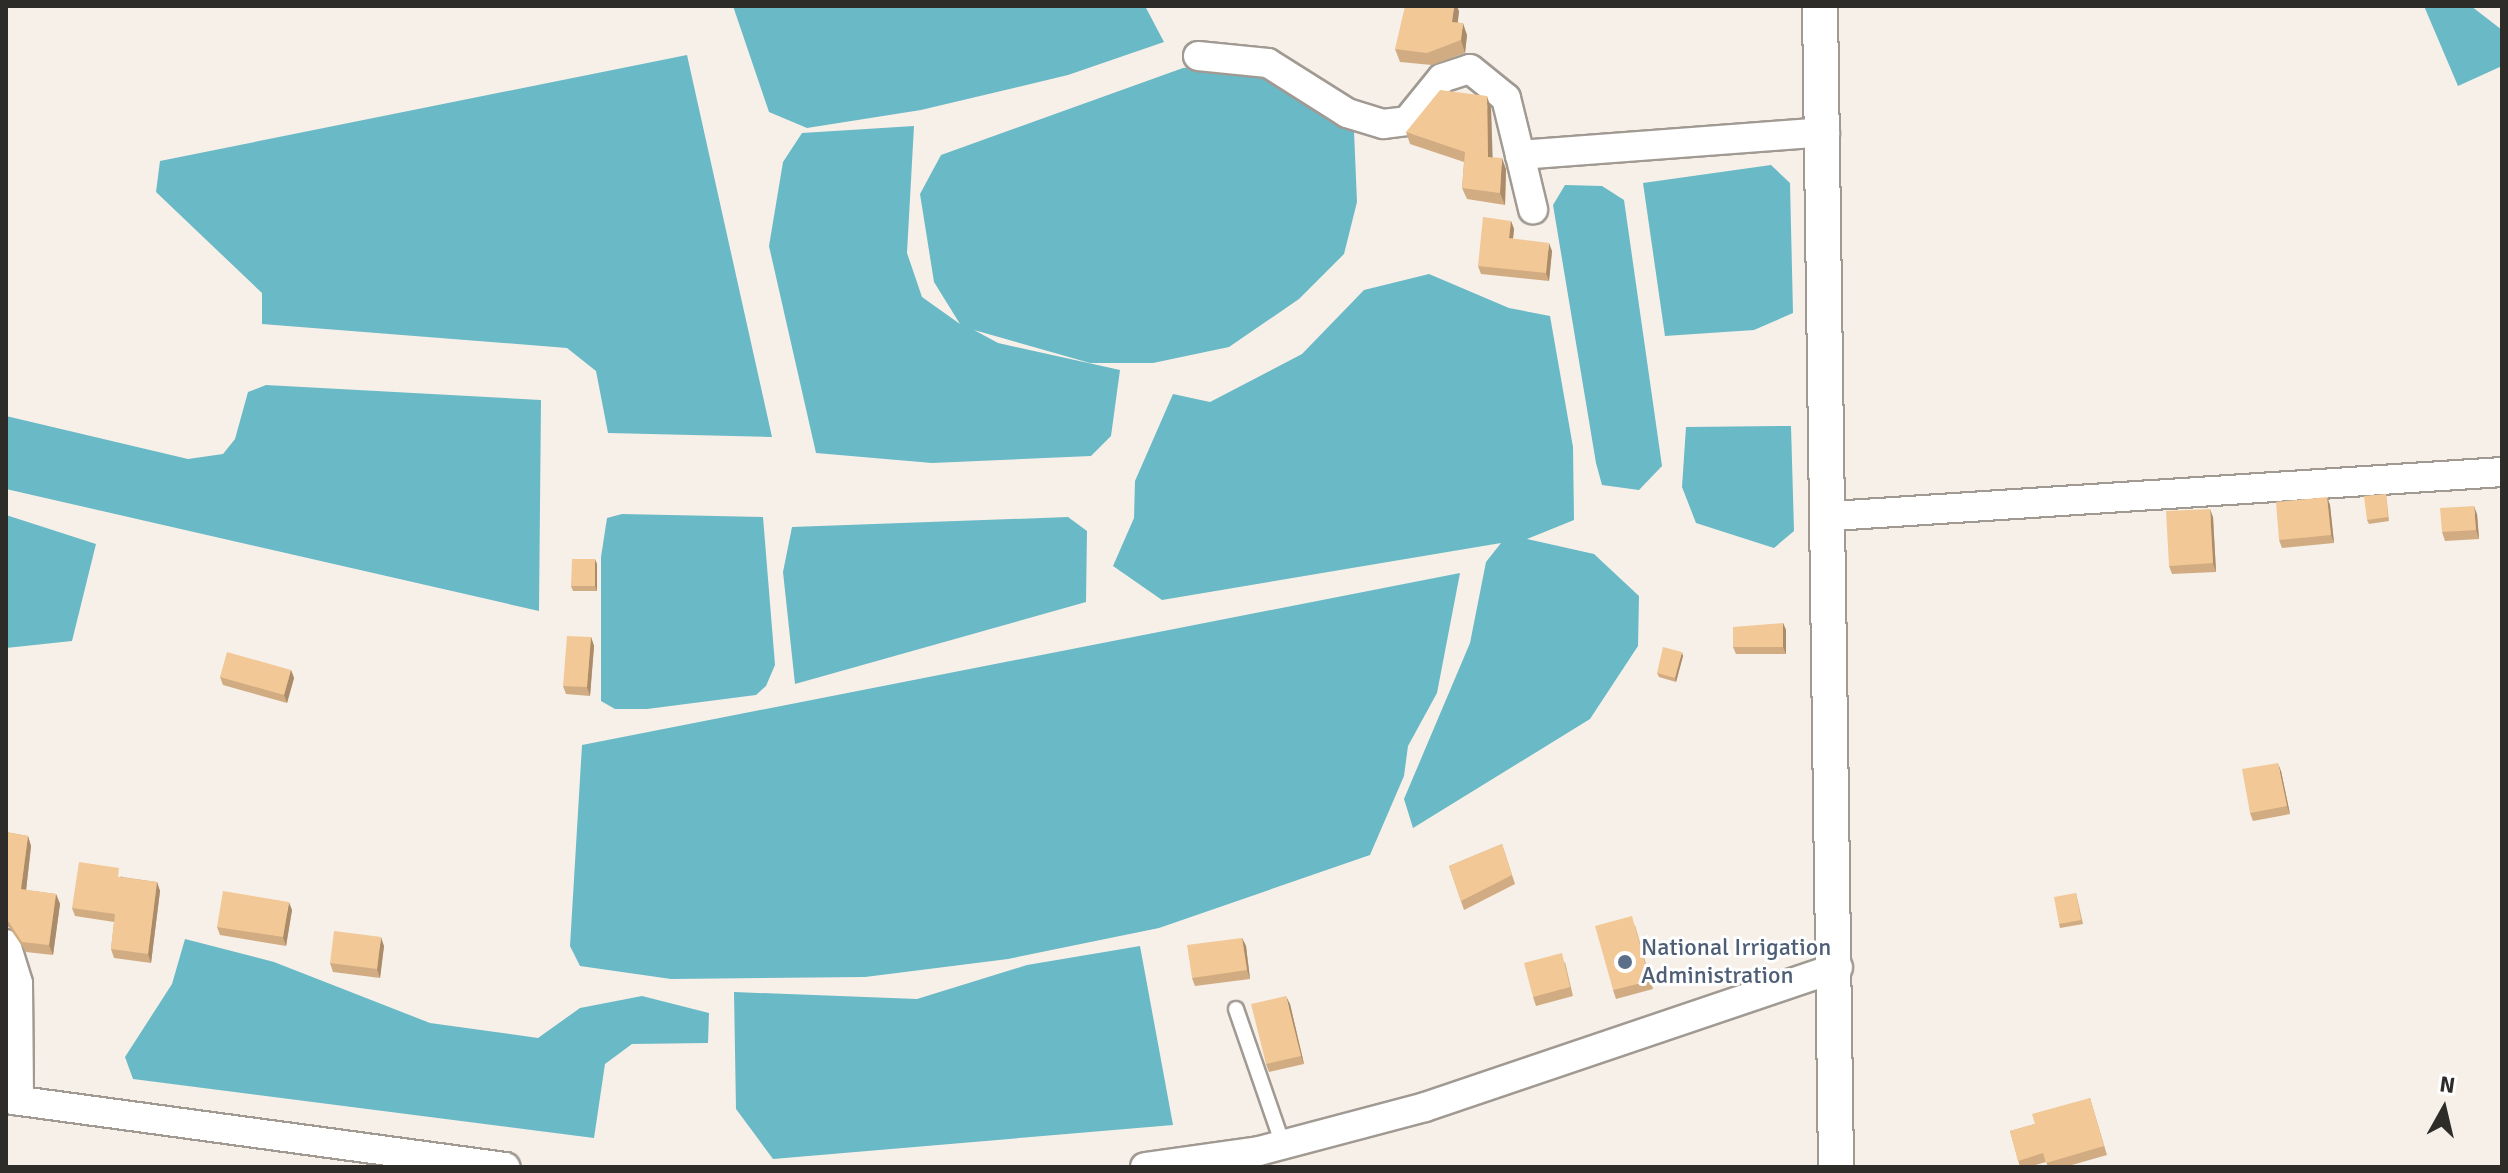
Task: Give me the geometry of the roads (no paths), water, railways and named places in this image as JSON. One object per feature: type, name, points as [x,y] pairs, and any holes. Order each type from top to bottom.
[{"type":"street","points":[[1820,6],[1833,516],[1838,967],[1836,1167]]},
{"type":"street","points":[[1198,56],[1268,63],[1347,113],[1383,124],[1407,121],[1442,78],[1470,69],[1506,98],[1533,209]]},
{"type":"street","points":[[1520,155],[1825,132]]},
{"type":"street","points":[[1833,516],[2502,472]]},
{"type":"street","points":[[6,944],[18,983],[19,1061],[13,1100],[505,1167]]},
{"type":"street","points":[[1145,1167],[1283,1145],[1425,1107],[1838,967]]},
{"type":"lane","points":[[1236,1009],[1283,1145]]},
{"type":"water","points":[[733,6],[1145,6],[1164,42],[1068,75],[921,110],[807,128],[769,112]]},
{"type":"water","points":[[2424,6],[2471,6],[2502,30],[2502,66],[2458,86]]},
{"type":"water","points":[[687,55],[772,437],[608,433],[596,371],[567,348],[262,324],[262,293],[156,192],[160,161]]},
{"type":"water","points":[[1241,64],[1297,88],[1354,131],[1357,202],[1344,254],[1299,299],[1229,347],[1153,363],[1090,363],[974,330],[998,343],[1120,370],[1111,436],[1091,456],[932,463],[816,453],[769,246],[783,162],[802,133],[914,126],[907,253],[922,297],[960,324],[934,282],[920,194],[941,155],[1183,68]]},
{"type":"water","points":[[1771,165],[1790,183],[1793,313],[1754,330],[1665,336],[1643,183]]},
{"type":"water","points":[[1565,185],[1602,186],[1624,200],[1662,466],[1639,490],[1602,485],[1596,463],[1553,205]]},
{"type":"water","points":[[1429,274],[1509,308],[1550,316],[1573,447],[1574,520],[1527,539],[1594,554],[1639,596],[1638,646],[1590,719],[1413,828],[1404,799],[1470,643],[1486,562],[1501,543],[1162,600],[1113,566],[1134,518],[1135,481],[1173,394],[1210,402],[1302,354],[1364,290]]},
{"type":"water","points":[[266,385],[541,400],[539,611],[6,489],[6,416],[188,459],[223,454],[235,439],[248,392]]},
{"type":"water","points":[[1791,426],[1794,531],[1774,548],[1696,523],[1682,487],[1686,427]]},
{"type":"water","points":[[622,514],[763,517],[775,665],[766,686],[756,695],[647,709],[615,709],[601,701],[601,557],[607,518]]},
{"type":"water","points":[[6,515],[96,544],[72,641],[6,648]]},
{"type":"water","points":[[1068,517],[1087,531],[1086,602],[795,684],[783,572],[792,527]]},
{"type":"water","points":[[1460,573],[1437,693],[1408,746],[1404,776],[1370,855],[1159,928],[1008,959],[865,977],[671,979],[580,966],[570,946],[582,745]]},
{"type":"water","points":[[185,939],[274,962],[430,1023],[538,1038],[580,1008],[642,996],[709,1013],[708,1043],[632,1044],[605,1064],[594,1138],[133,1079],[125,1057],[172,984]]},
{"type":"water","points":[[1140,946],[1173,1125],[773,1159],[736,1109],[734,992],[917,999],[1027,965]]},
{"type":"place","name":"National Irrigation Administration","points":[[1625,962]]}]
